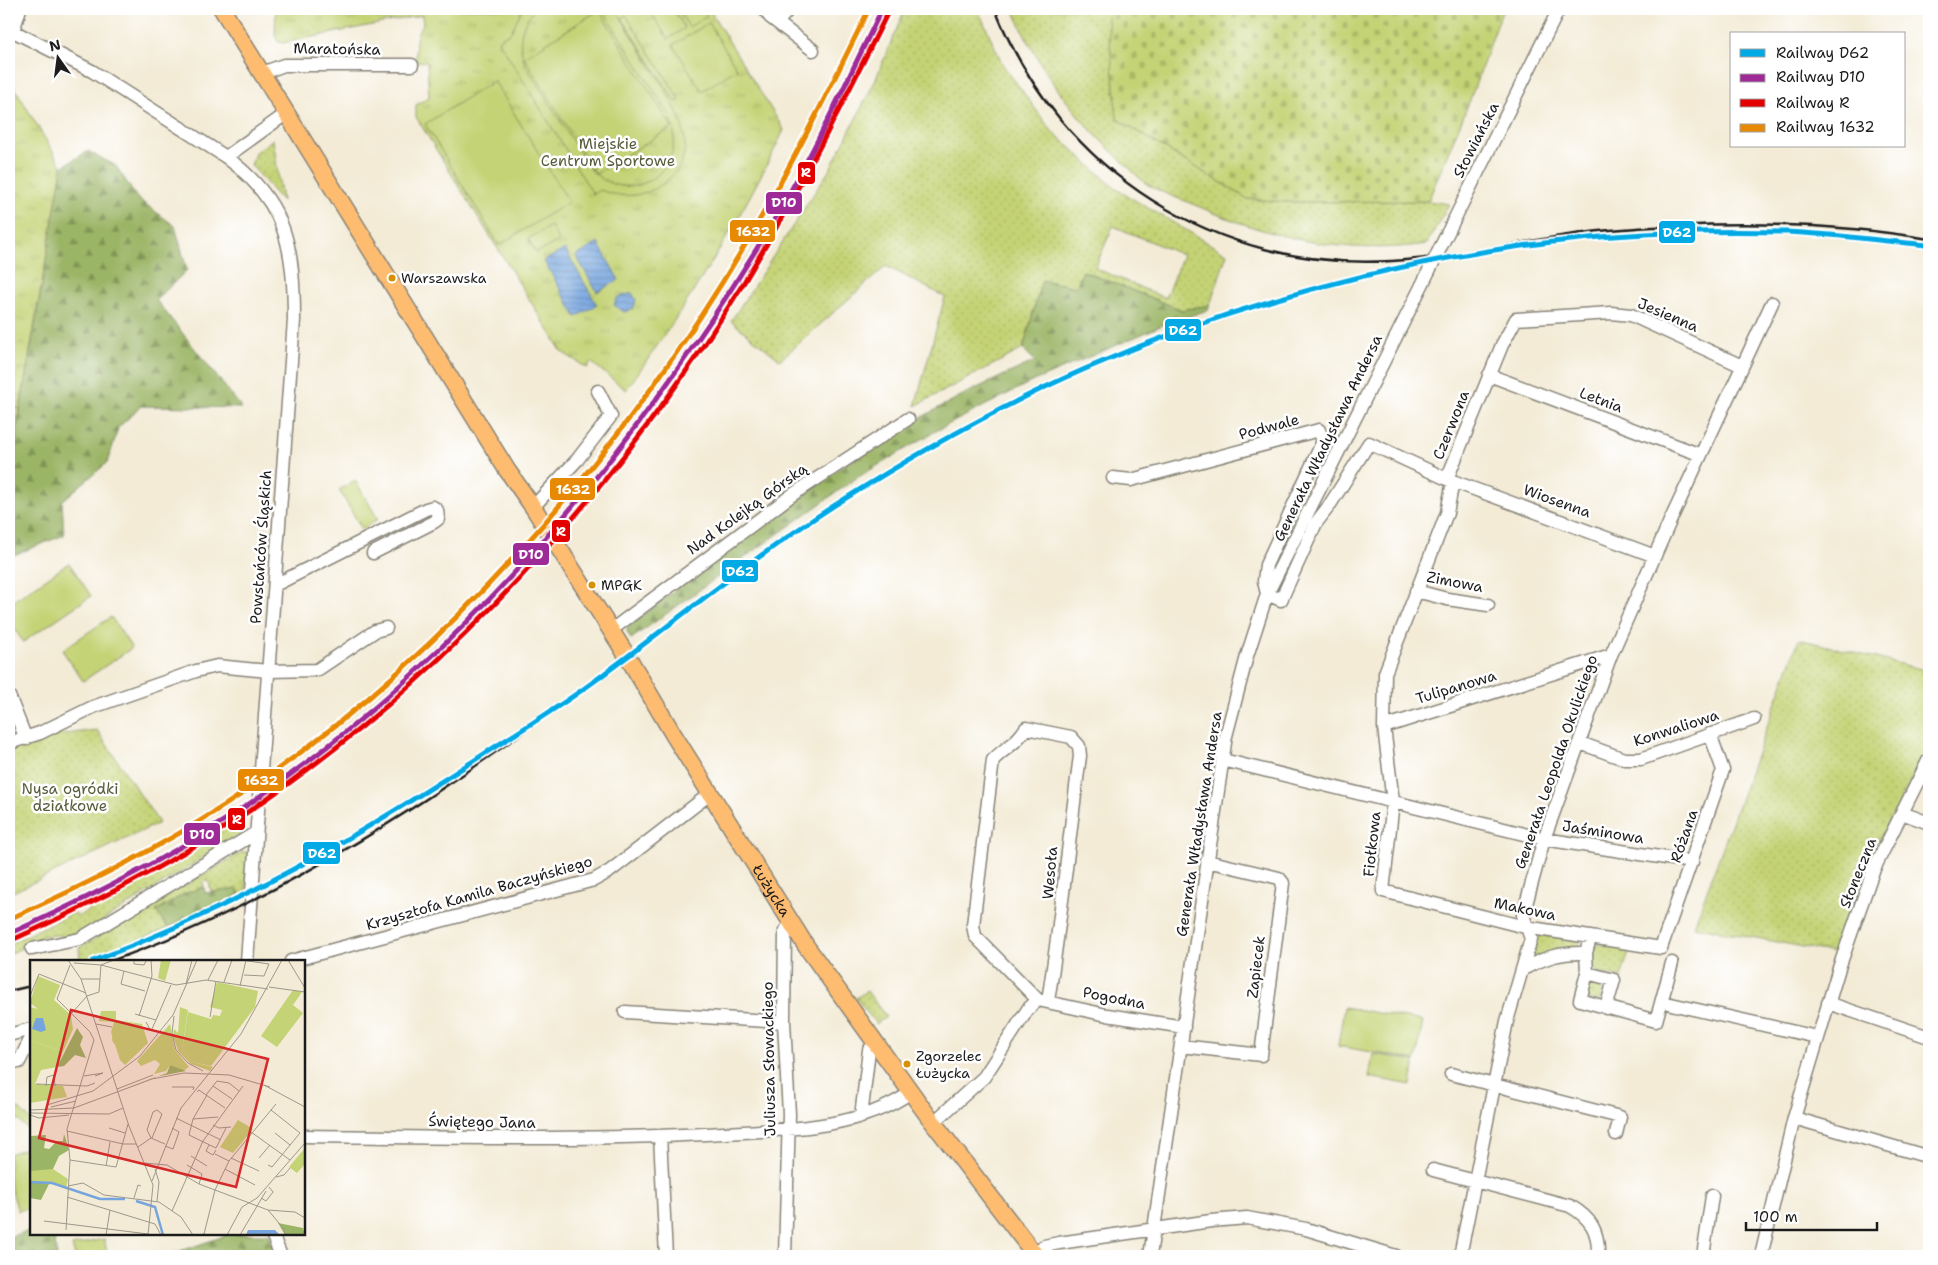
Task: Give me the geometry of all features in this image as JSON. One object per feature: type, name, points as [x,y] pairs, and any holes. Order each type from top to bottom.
[{"type":"main road","points":[[222,9],[507,470],[533,507]]},
{"type":"main road","name":"Łużycka","points":[[533,507],[791,923],[875,1044],[1034,1254]]},
{"type":"street","points":[[11,30],[20,9]]},
{"type":"street","points":[[767,13],[781,18],[789,9]]},
{"type":"street","name":"Słowiańska","points":[[1422,285],[1559,9]]},
{"type":"street","points":[[767,13],[813,50]]},
{"type":"street","name":"Powstańców Śląskich","points":[[11,30],[92,71],[226,157],[244,171],[267,195],[285,229],[294,284],[294,320],[275,585],[254,834],[247,960]]},
{"type":"street","name":"Maratońska","points":[[262,73],[284,65],[412,65]]},
{"type":"street","points":[[226,157],[287,113]]},
{"type":"street","name":"Generała Władysława Andersa","points":[[1150,1256],[1226,736],[1247,656],[1268,594],[1422,285]]},
{"type":"street","name":"Generała Leopolda Okulickiego","points":[[1460,1256],[1507,1021],[1530,939],[1522,915],[1544,839],[1611,655],[1772,303]]},
{"type":"street","name":"Jesienna","points":[[1516,319],[1611,313],[1631,315],[1742,366]]},
{"type":"street","name":"Czerwona","points":[[1268,594],[1281,600],[1316,523],[1369,443],[1450,480],[1489,375],[1516,319]]},
{"type":"street","name":"Letnia","points":[[1489,375],[1701,455]]},
{"type":"street","points":[[533,507],[577,460],[611,416],[598,391]]},
{"type":"street","name":"Nad Kolejką Górską","points":[[610,631],[792,495],[908,419]]},
{"type":"street","name":"Podwale","points":[[1113,478],[1131,480],[1319,430],[1323,441],[1266,565],[1264,581],[1268,594]]},
{"type":"street","points":[[1393,802],[1384,727],[1386,673],[1446,513],[1450,480]]},
{"type":"street","name":"Wiosenna","points":[[1450,480],[1655,556]]},
{"type":"street","points":[[275,585],[426,509],[433,507],[437,510],[438,519],[434,522],[373,554]]},
{"type":"street","name":"Zimowa","points":[[1416,591],[1447,599],[1488,605]]},
{"type":"street","points":[[9,743],[26,739],[93,706],[196,671],[217,666],[268,671],[317,670],[375,631],[386,628]]},
{"type":"street","name":"Tulipanowa","points":[[1384,727],[1611,655]]},
{"type":"street","points":[[9,696],[26,739]]},
{"type":"street","name":"Konwaliowa","points":[[1580,743],[1624,759],[1641,759],[1754,719]]},
{"type":"street","name":"Wesoła","points":[[1026,728],[1071,737],[1079,746],[1080,756],[1065,870],[1063,907],[1043,1001],[975,936],[973,925],[993,760],[1003,750],[1016,743],[1026,728]]},
{"type":"street","name":"Różana","points":[[1661,948],[1723,770],[1710,734]]},
{"type":"street","name":"Słoneczna","points":[[1761,1256],[1794,1118],[1828,1004],[1873,872],[1929,759]]},
{"type":"street","name":"Jaśminowa","points":[[1223,760],[1544,839],[1692,862]]},
{"type":"street","name":"Krzysztofa Kamila Baczyńskiego","points":[[295,960],[594,880],[610,871],[711,793]]},
{"type":"street","name":"Fiołkowa","points":[[1383,891],[1393,802]]},
{"type":"street","points":[[1902,814],[1929,823]]},
{"type":"street","points":[[32,949],[80,938],[254,834]]},
{"type":"street","name":"Zapiecek","points":[[1181,1046],[1261,1055],[1283,883],[1279,878],[1207,861]]},
{"type":"street","name":"Makowa","points":[[1383,891],[1525,927],[1661,948]]},
{"type":"street","name":"Juliusza Słowackiego","points":[[785,1256],[789,1114],[784,1022],[785,932],[791,923]]},
{"type":"street","points":[[1590,938],[1586,953],[1587,973],[1580,1000],[1606,1008],[1656,1020],[1672,963]]},
{"type":"street","points":[[1523,969],[1546,957],[1569,953],[1586,953]]},
{"type":"street","points":[[1587,973],[1614,980],[1606,1008]]},
{"type":"street","points":[[934,1124],[984,1077],[1028,1009],[1043,1001]]},
{"type":"street","name":"Pogodna","points":[[1043,1001],[1108,1015],[1184,1027]]},
{"type":"street","points":[[1671,1004],[1817,1037]]},
{"type":"street","points":[[1828,1004],[1929,1037]]},
{"type":"street","points":[[625,1012],[784,1022]]},
{"type":"street","points":[[9,1035],[30,1029]]},
{"type":"street","points":[[20,1062],[30,1040]]},
{"type":"street","points":[[861,1117],[868,1050],[875,1044]]},
{"type":"street","points":[[1451,1074],[1620,1117],[1616,1134]]},
{"type":"street","name":"Świętego Jana","points":[[305,1136],[547,1139],[788,1130],[861,1117],[886,1107],[911,1092]]},
{"type":"street","points":[[1794,1118],[1929,1157]]},
{"type":"street","points":[[660,1136],[666,1256]]},
{"type":"street","points":[[1433,1170],[1474,1179],[1570,1206],[1580,1212],[1594,1225],[1599,1246],[1598,1256]]},
{"type":"street","points":[[1703,1256],[1712,1196]]},
{"type":"street","points":[[1034,1254],[1044,1246],[1211,1220],[1247,1218],[1306,1229],[1396,1256]]},
{"type":"street","points":[[272,1235],[281,1256]]},
{"type":"green space","name":"Miejskie Centrum Sportowe","points":[[276,9],[709,9],[784,130],[749,198],[711,264],[626,390],[591,362],[587,368],[562,352],[416,117],[416,105],[429,97],[427,62],[416,61],[416,42],[418,33],[423,25],[422,15],[283,43],[278,42],[275,35]]},
{"type":"green space","points":[[522,9],[535,9],[526,22],[521,36],[521,50],[526,66],[590,169],[606,181],[623,186],[639,185],[654,178],[665,166],[672,151],[674,134],[669,114],[602,9],[616,10],[669,96],[682,127],[685,143],[683,158],[675,172],[661,185],[646,192],[631,195],[608,193],[600,190],[593,194],[498,40],[511,32]]},
{"type":"green space","points":[[649,9],[673,9],[685,28],[668,39]]},
{"type":"green space","points":[[678,9],[703,9],[707,16],[689,27]]},
{"type":"green space","points":[[905,9],[978,9],[1003,65],[1051,130],[1116,189],[1227,254],[1210,305],[1182,310],[1083,271],[1076,287],[1042,281],[1023,349],[915,406],[945,297],[886,266],[780,360],[731,321],[830,169],[874,83]],"holes":[[[1113,226],[1183,255],[1165,298],[1095,268]]]},
{"type":"green space","points":[[1013,9],[1107,9],[1118,119],[1248,199],[1288,202],[1428,201],[1449,204],[1427,244],[1366,248],[1337,246],[1280,235],[1223,217],[1161,192],[1139,178],[1104,144],[1073,109],[1034,52]]},
{"type":"green space","points":[[1107,9],[1503,9],[1468,105],[1428,201],[1288,202],[1248,199],[1117,119]]},
{"type":"green space","points":[[599,10],[672,127],[596,174],[524,57]]},
{"type":"green space","points":[[626,15],[680,100],[676,102],[622,18]]},
{"type":"green space","points":[[709,23],[737,69],[702,91],[673,45]]},
{"type":"green space","points":[[9,71],[10,80],[62,167],[20,408],[9,408]]},
{"type":"green space","points":[[494,81],[569,202],[499,245],[425,124]]},
{"type":"green space","points":[[273,139],[282,201],[251,165],[255,153]]},
{"type":"green space","points":[[88,151],[116,166],[137,198],[175,226],[187,270],[156,300],[242,408],[141,406],[118,428],[108,462],[62,501],[64,535],[9,557],[9,476],[62,167]]},
{"type":"green space","points":[[551,226],[559,241],[536,253],[528,239]]},
{"type":"green space","points":[[1083,271],[1182,310],[1210,305],[1208,310],[1165,324],[1027,384],[934,432],[855,479],[631,639],[626,629],[746,535],[829,476],[915,421],[968,392],[1035,361],[1023,349],[1042,280],[1076,287]]},
{"type":"green space","points":[[9,408],[20,408],[9,476]]},
{"type":"green space","points":[[355,480],[378,519],[362,529],[339,490]]},
{"type":"green space","points":[[69,563],[91,596],[23,642],[9,620],[9,604]]},
{"type":"green space","points":[[111,617],[132,648],[83,681],[62,650]]},
{"type":"green space","points":[[1799,639],[1929,671],[1929,746],[1863,871],[1834,953],[1694,926]]},
{"type":"green space","name":"Nysa ogródki działkowe","points":[[97,730],[159,823],[9,894],[9,743]]},
{"type":"green space","points":[[234,820],[240,835],[88,930],[62,939],[61,935],[41,936],[41,941],[28,943],[27,946],[9,954],[9,944],[73,913],[79,916],[89,911],[90,903],[214,835]]},
{"type":"green space","points":[[242,852],[248,852],[246,892],[241,894],[238,890],[211,892],[209,881],[203,882],[204,887],[186,893],[156,911],[168,928],[88,960],[71,960],[80,958],[79,948]]},
{"type":"green space","points":[[204,887],[205,893],[236,889],[241,894],[168,928],[156,911],[186,893]]},
{"type":"green space","points":[[1542,935],[1578,940],[1580,943],[1579,947],[1529,960],[1536,938]]},
{"type":"green space","points":[[1598,944],[1630,948],[1621,978],[1595,972],[1592,959],[1593,949]]},
{"type":"green space","points":[[1589,978],[1604,983],[1600,1001],[1587,1000]]},
{"type":"green space","points":[[867,991],[886,1017],[876,1024],[856,998]]},
{"type":"green space","points":[[1344,1007],[1423,1021],[1416,1060],[1338,1046]]},
{"type":"green space","points":[[1373,1054],[1415,1061],[1411,1085],[1369,1077]]},
{"type":"green space","points":[[9,1100],[30,1119],[30,1131],[9,1112]]},
{"type":"green space","points":[[29,1147],[30,1151],[30,1207],[18,1211],[9,1182],[9,1154]]},
{"type":"green space","points":[[30,1230],[30,1235],[54,1235],[57,1256],[9,1256],[9,1237]]},
{"type":"green space","points":[[269,1235],[279,1256],[165,1256],[225,1236]]},
{"type":"green space","points":[[104,1239],[108,1256],[75,1256],[72,1246]]},
{"type":"water","points":[[598,243],[619,280],[597,292],[576,256]]},
{"type":"water","points":[[565,249],[597,305],[576,317],[544,261]]},
{"type":"water","points":[[632,293],[636,300],[633,309],[624,312],[614,305],[617,298]]},
{"type":"railway","points":[[995,9],[1024,67],[1060,119],[1103,163],[1152,200],[1207,229],[1265,249],[1327,260],[1392,261],[1419,259],[1610,230],[1730,224],[1770,224],[1850,229],[1929,239]]},
{"type":"railway","points":[[114,960],[175,936],[238,908],[359,842],[475,767],[586,687]]},
{"type":"railway","points":[[9,991],[30,986]]},
{"type":"rail line","name":"1632","points":[[9,919],[65,894],[173,837],[225,805],[305,749],[381,687],[454,619],[524,546],[589,470],[650,390],[706,309],[786,172],[869,9]]},
{"type":"rail line","name":"D10","points":[[9,934],[95,893],[180,848],[234,814],[315,756],[391,693],[463,626],[531,554],[595,479],[655,400],[712,319],[797,180],[882,9]]},
{"type":"rail line","name":"R","points":[[12,940],[98,899],[183,853],[237,819],[318,762],[395,699],[469,630],[539,557],[604,480],[666,400],[722,317],[803,179],[888,12]]},
{"type":"rail line","name":"D62","points":[[96,960],[197,917],[296,868],[344,841],[439,783],[589,685],[772,548],[865,486],[957,432],[1020,399],[1150,342],[1288,296],[1359,277],[1431,261],[1575,240],[1681,232],[1787,232],[1929,245]]},
{"type":"place","name":"Warszawska","points":[[392,278]]},
{"type":"place","name":"MPGK","points":[[592,585]]},
{"type":"place","name":"Zgorzelec Łużycka","points":[[907,1064]]}]
